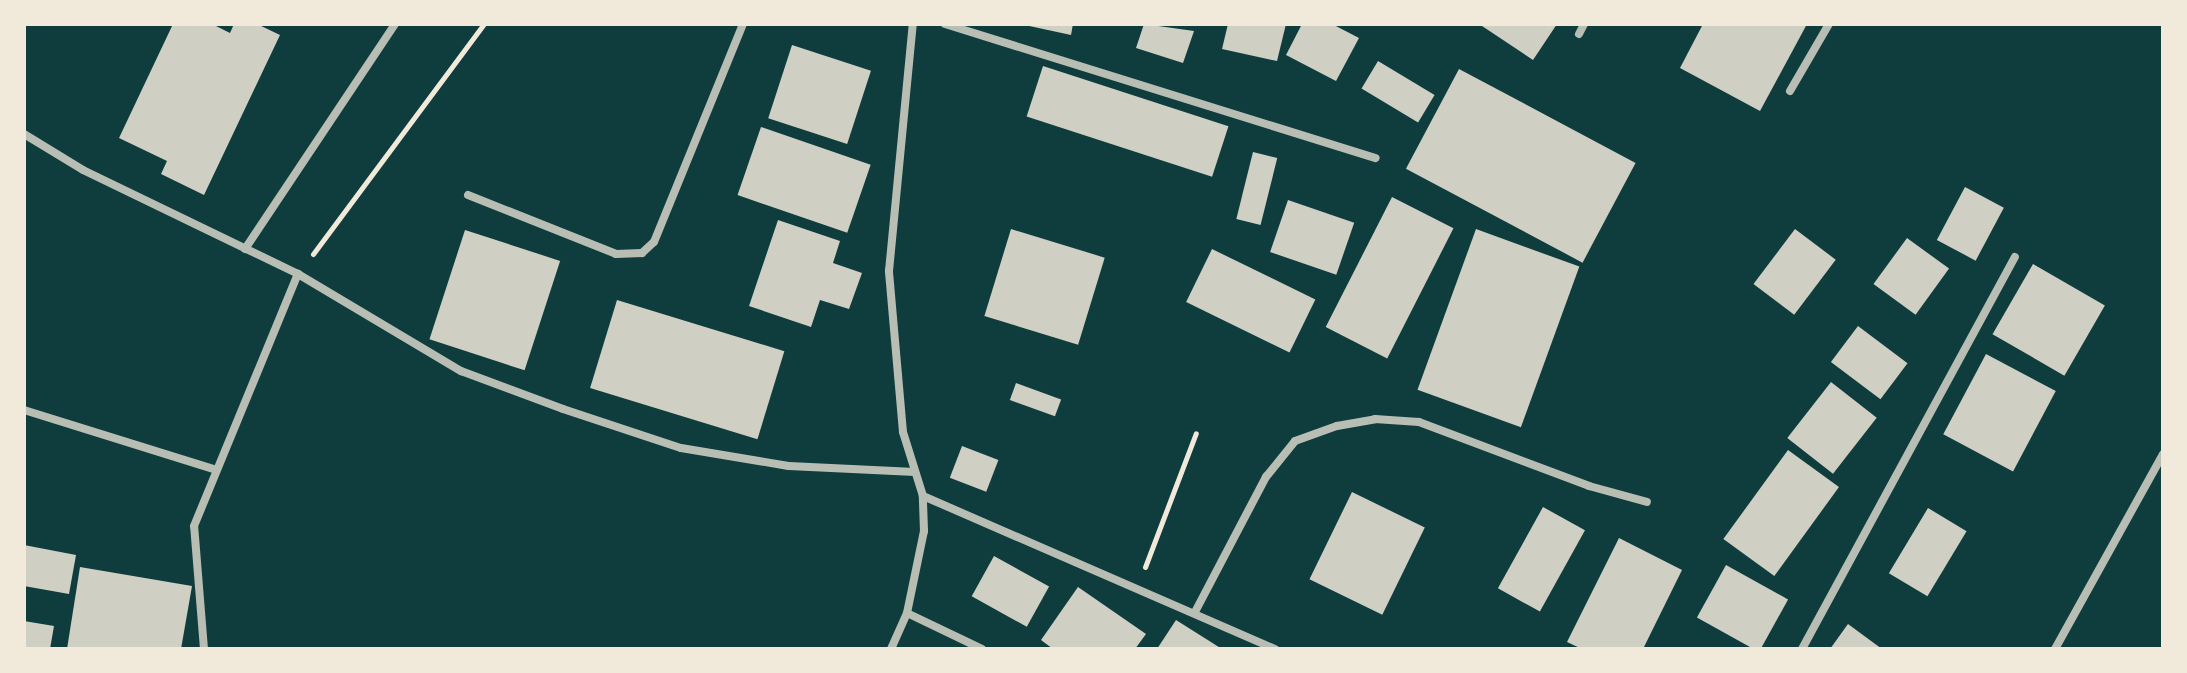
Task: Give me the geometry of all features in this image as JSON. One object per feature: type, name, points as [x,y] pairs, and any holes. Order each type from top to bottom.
[{"type":"street","points":[[245,249],[395,24]]},
{"type":"street","points":[[468,195],[616,254],[642,253],[654,242],[743,24]]},
{"type":"street","points":[[891,649],[907,613],[919,567],[923,496],[903,432],[889,271],[913,24]]},
{"type":"street","points":[[945,24],[1376,158]]},
{"type":"street","points":[[1579,34],[1584,24]]},
{"type":"street","points":[[1790,91],[1829,24]]},
{"type":"street","points":[[24,134],[83,170],[298,274],[461,371],[681,448],[789,466],[915,472]]},
{"type":"street","points":[[1802,649],[2015,257]]},
{"type":"street","points":[[204,649],[194,526],[213,469],[298,274]]},
{"type":"street","points":[[24,410],[213,469]]},
{"type":"street","points":[[1195,612],[1266,477],[1295,441],[1337,426],[1375,419],[1419,422],[1589,486],[1647,502]]},
{"type":"street","points":[[2055,649],[2163,454]]},
{"type":"street","points":[[923,496],[1275,649]]},
{"type":"street","points":[[907,613],[982,649]]},
{"type":"path","points":[[298,274],[484,24]]},
{"type":"path","points":[[1140,592],[1148,554],[1196,433]]},
{"type":"building","points":[[173,24],[212,24],[230,33],[234,24],[257,24],[280,35],[204,195],[161,174],[167,161],[119,138]]},
{"type":"building","points":[[1020,24],[1073,24],[1071,35]]},
{"type":"building","points":[[1144,24],[1194,31],[1183,63],[1136,48]]},
{"type":"building","points":[[1228,24],[1286,24],[1277,61],[1222,49]]},
{"type":"building","points":[[1302,24],[1332,24],[1359,38],[1336,81],[1286,55]]},
{"type":"building","points":[[1479,24],[1557,24],[1533,60]]},
{"type":"building","points":[[1703,24],[1807,24],[1760,111],[1680,68]]},
{"type":"building","points":[[792,45],[871,71],[847,144],[768,118]]},
{"type":"building","points":[[1378,61],[1435,95],[1418,122],[1362,88]]},
{"type":"building","points":[[1043,66],[1228,126],[1212,177],[1027,116]]},
{"type":"building","points":[[1459,69],[1636,163],[1583,263],[1406,169]]},
{"type":"building","points":[[761,127],[871,165],[847,233],[738,195]]},
{"type":"building","points":[[1253,152],[1277,158],[1261,225],[1236,219]]},
{"type":"building","points":[[1965,187],[2004,208],[1976,261],[1937,240]]},
{"type":"building","points":[[1392,197],[1453,228],[1387,358],[1326,327]]},
{"type":"building","points":[[1288,200],[1354,223],[1336,275],[1270,252]]},
{"type":"building","points":[[778,220],[840,241],[833,263],[862,273],[849,309],[820,300],[811,327],[749,306]]},
{"type":"building","points":[[1011,229],[1105,258],[1078,345],[984,316]]},
{"type":"building","points":[[1476,229],[1579,267],[1521,427],[1418,390]]},
{"type":"building","points":[[1795,229],[1836,260],[1794,315],[1753,284]]},
{"type":"building","points":[[465,230],[560,261],[525,370],[429,339]]},
{"type":"building","points":[[1907,238],[1949,269],[1916,315],[1873,284]]},
{"type":"building","points":[[1212,249],[1315,299],[1289,352],[1186,302]]},
{"type":"building","points":[[2033,264],[2105,305],[2064,376],[1992,334]]},
{"type":"building","points":[[617,300],[784,351],[757,439],[590,388]]},
{"type":"building","points":[[1858,326],[1908,363],[1880,399],[1831,362]]},
{"type":"building","points":[[1986,354],[2056,391],[2013,471],[1943,434]]},
{"type":"building","points":[[1831,382],[1877,418],[1833,474],[1787,438]]},
{"type":"building","points":[[1016,383],[1061,399],[1055,416],[1010,400]]},
{"type":"building","points":[[962,446],[998,460],[986,492],[950,478]]},
{"type":"building","points":[[1788,450],[1839,487],[1774,576],[1723,539]]},
{"type":"building","points":[[1352,492],[1425,528],[1382,615],[1309,579]]},
{"type":"building","points":[[1543,507],[1585,530],[1540,612],[1498,588]]},
{"type":"building","points":[[1928,508],[1967,531],[1927,596],[1889,573]]},
{"type":"building","points":[[1619,538],[1682,570],[1643,649],[1582,649],[1567,642]]},
{"type":"building","points":[[24,545],[76,555],[69,594],[24,586]]},
{"type":"building","points":[[994,556],[1049,587],[1027,627],[972,596]]},
{"type":"building","points":[[1726,565],[1788,599],[1761,649],[1754,649],[1697,617]]},
{"type":"building","points":[[80,567],[192,586],[181,649],[67,649]]},
{"type":"building","points":[[1078,587],[1146,634],[1135,649],[1053,649],[1041,640]]},
{"type":"building","points":[[1176,620],[1222,649],[1157,649]]},
{"type":"building","points":[[24,621],[54,626],[50,649],[24,649]]},
{"type":"building","points":[[1848,624],[1882,649],[1830,649]]}]
